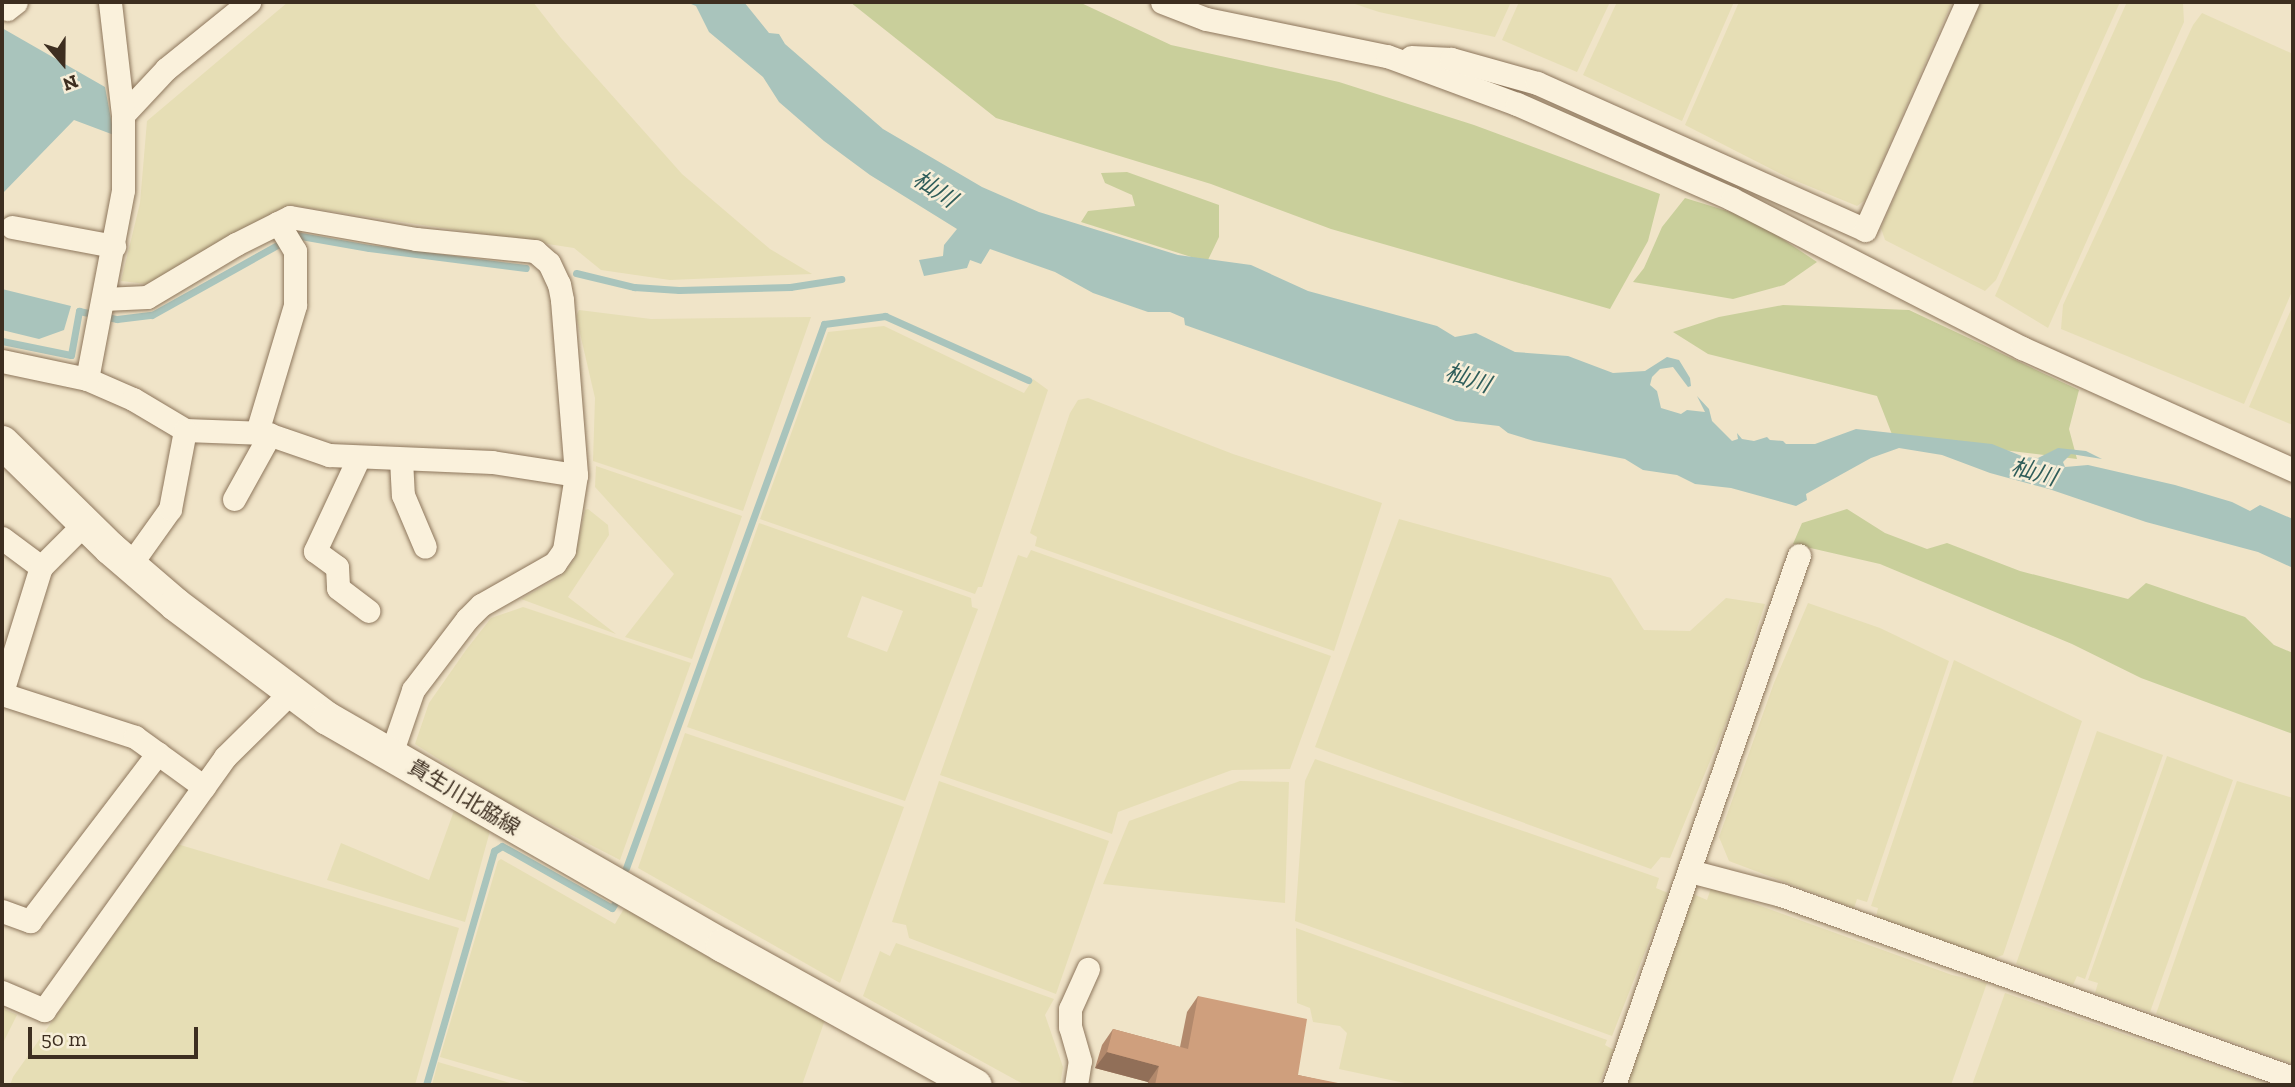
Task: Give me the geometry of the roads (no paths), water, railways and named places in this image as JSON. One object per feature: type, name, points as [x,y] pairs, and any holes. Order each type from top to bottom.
[{"type":"main road","name":"貴生川北脇線","points":[[2,442],[174,604],[327,718],[674,918],[975,1085]]},
{"type":"street","points":[[87,379],[123,190],[123,115],[110,2]]},
{"type":"street","points":[[123,115],[166,69],[249,2]]},
{"type":"street","points":[[1162,2],[1206,19],[1387,56],[1451,60],[1537,83],[1865,230],[1967,2]]},
{"type":"street","points":[[1387,56],[1517,104],[1732,199],[2022,348],[2293,470]]},
{"type":"street","points":[[102,310],[147,297],[290,217],[416,239],[536,251],[549,263],[559,284],[576,475],[564,550],[555,563],[481,605],[467,619],[413,690],[391,754]]},
{"type":"street","points":[[234,499],[264,433],[295,305],[295,251],[278,223]]},
{"type":"street","points":[[12,227],[114,246]]},
{"type":"street","points":[[2,361],[87,379],[133,399],[186,430],[264,433],[330,455],[492,462],[576,475]]},
{"type":"street","points":[[130,565],[170,509],[186,430]]},
{"type":"street","points":[[359,457],[315,551],[337,568],[338,588],[368,611]]},
{"type":"street","points":[[401,459],[403,495],[425,547]]},
{"type":"street","points":[[85,523],[41,567],[2,693],[135,737],[204,787]]},
{"type":"street","points":[[2,538],[41,567]]},
{"type":"street","points":[[1614,1085],[1799,555]]},
{"type":"street","points":[[2,992],[44,1010],[225,757],[291,692]]},
{"type":"street","points":[[2,911],[30,921],[158,753]]},
{"type":"street","points":[[1690,871],[1782,895],[2293,1078]]},
{"type":"street","points":[[1076,1085],[1080,1061],[1070,1027],[1070,1009],[1088,969]]},
{"type":"water","name":"杣川","points":[[686,2],[744,2],[769,33],[779,34],[785,44],[883,129],[982,187],[1039,212],[1178,255],[1251,265],[1308,291],[1437,326],[1455,337],[1476,333],[1515,352],[1568,356],[1613,373],[1645,371],[1667,357],[1679,360],[1690,378],[1691,386],[1688,387],[1673,367],[1660,369],[1652,377],[1650,385],[1657,391],[1661,408],[1681,414],[1687,410],[1705,412],[1697,396],[1709,409],[1712,421],[1732,441],[1738,439],[1737,433],[1742,439],[1754,441],[1767,437],[1786,444],[1815,444],[1856,429],[1992,444],[2024,457],[2038,458],[2058,448],[2086,451],[2102,459],[2071,454],[2063,462],[2065,467],[2088,465],[2175,485],[2232,502],[2250,511],[2260,505],[2293,519],[2293,568],[2258,552],[2146,522],[2049,489],[1990,473],[1942,455],[1899,448],[1871,458],[1806,494],[1807,500],[1796,506],[1731,488],[1695,484],[1677,475],[1643,470],[1625,459],[1534,441],[1508,433],[1499,426],[1456,421],[1185,325],[1184,318],[1170,312],[1148,312],[1093,293],[1055,272],[990,249],[981,264],[970,260],[967,268],[924,276],[919,260],[943,256],[944,245],[957,229],[870,175],[824,141],[779,102],[763,77],[709,32],[696,6]]},
{"type":"water","points":[[2,28],[105,87],[114,135],[74,120],[2,194]]},
{"type":"water","points":[[2,289],[71,306],[64,330],[39,339],[2,330]]},
{"type":"waterway","points":[[2,341],[71,355],[79,311],[117,319],[152,315],[295,235],[369,248],[526,268]]},
{"type":"waterway","points":[[576,273],[634,287],[679,290],[790,287],[841,279]]},
{"type":"waterway","points":[[626,868],[824,324],[885,316],[1028,380]]},
{"type":"waterway","points":[[426,1085],[494,851],[502,846],[612,908],[615,903]]}]
